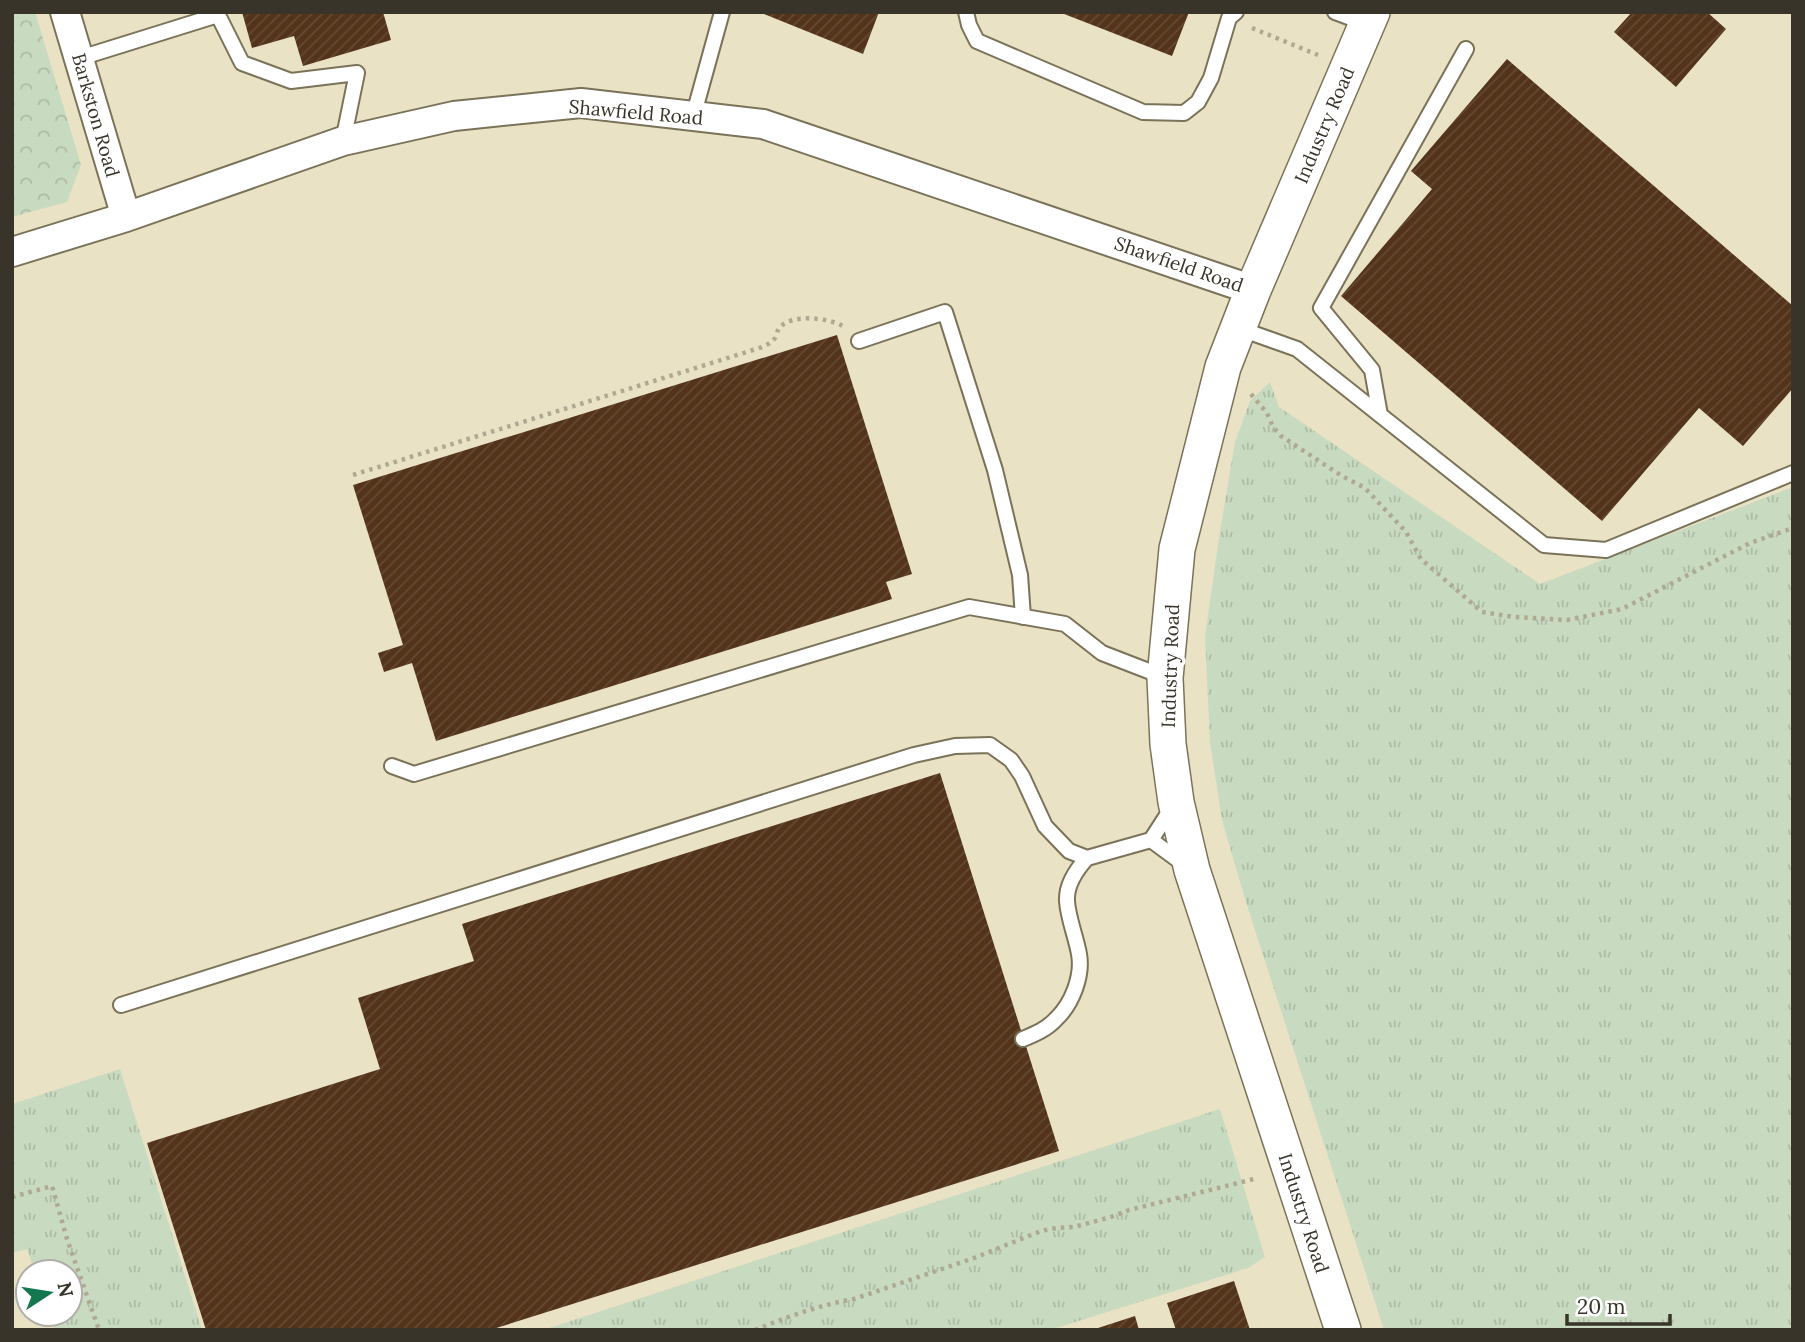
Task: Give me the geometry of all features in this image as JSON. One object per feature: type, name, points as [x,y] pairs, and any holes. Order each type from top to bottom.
[{"type":"street","name":"Barkston Road","points":[[65,12],[126,217]]},
{"type":"street","name":"Industry Road","points":[[1343,1330],[1192,870],[1176,802],[1168,744],[1166,678],[1177,548],[1223,367],[1253,289],[1348,68],[1358,16]]},
{"type":"street","name":"Shawfield Road","points":[[12,252],[126,217],[343,141],[454,116],[581,103],[763,124],[1253,289]]},
{"type":"lane","points":[[693,117],[722,12]]},
{"type":"lane","points":[[966,12],[977,41],[1143,112],[1184,113],[1198,102],[1211,78],[1232,15]]},
{"type":"lane","points":[[80,58],[218,15],[242,63],[291,80],[358,73],[343,141]]},
{"type":"lane","points":[[1380,415],[1372,370],[1321,308],[1466,49]]},
{"type":"lane","points":[[859,341],[945,312],[995,470],[1020,575],[1023,617]]},
{"type":"lane","points":[[1238,328],[1297,349],[1544,545],[1606,550],[1793,473]]},
{"type":"lane","points":[[392,766],[414,774],[969,607],[1065,624],[1102,653],[1166,678]]},
{"type":"lane","points":[[121,1005],[914,755],[955,746],[990,745],[1011,760],[1045,826],[1069,851],[1087,858]]},
{"type":"lane","points":[[1023,1039],[1057,1019],[1077,984],[1080,958],[1067,899],[1074,872],[1087,858],[1151,841],[1176,802]]},
{"type":"lane","points":[[1151,841],[1192,870]]},
{"type":"path","points":[[1232,15],[1348,68]]},
{"type":"path","points":[[353,475],[768,345],[779,328],[789,322],[818,318],[835,322],[846,328],[859,341]]},
{"type":"path","points":[[1245,401],[1249,392]]},
{"type":"path","points":[[755,1330],[801,1312],[854,1299],[974,1258],[1041,1231],[1074,1227],[1129,1210],[1265,1176]]},
{"type":"path","points":[[12,1197],[52,1186],[66,1239],[99,1330]]},
{"type":"green space","points":[[12,12],[35,12],[81,165],[67,202],[12,217]]},
{"type":"green space","points":[[1270,382],[1279,407],[1540,584],[1793,487],[1793,1330],[1384,1330],[1245,899],[1222,820],[1210,742],[1205,637],[1235,442],[1250,401]]},
{"type":"green space","points":[[120,1069],[202,1330],[55,1330],[54,1328],[84,1328],[84,1258],[30,1258],[27,1249],[12,1253],[12,1104]]},
{"type":"green space","points":[[1220,1109],[1265,1257],[1248,1268],[1050,1330],[543,1330]]},
{"type":"building","points":[[242,12],[383,12],[391,40],[303,66],[294,36],[252,48]]},
{"type":"building","points":[[879,12],[863,54],[764,14]]},
{"type":"building","points":[[1059,12],[1189,12],[1172,56]]},
{"type":"building","points":[[1632,12],[1707,12],[1726,29],[1676,87],[1614,32]]},
{"type":"building","points":[[1507,59],[1793,306],[1793,388],[1743,446],[1699,408],[1602,521],[1341,296],[1432,189],[1411,171]]},
{"type":"building","points":[[837,335],[912,574],[886,582],[892,599],[436,741],[412,663],[384,672],[378,653],[403,645],[353,485]]},
{"type":"building","points":[[940,773],[1059,1151],[490,1330],[206,1330],[147,1143],[380,1069],[358,998],[474,961],[462,924]]},
{"type":"building","points":[[1234,1281],[1250,1330],[1176,1330],[1167,1303]]},
{"type":"building","points":[[1135,1316],[1139,1330],[1095,1330],[1095,1329]]}]
